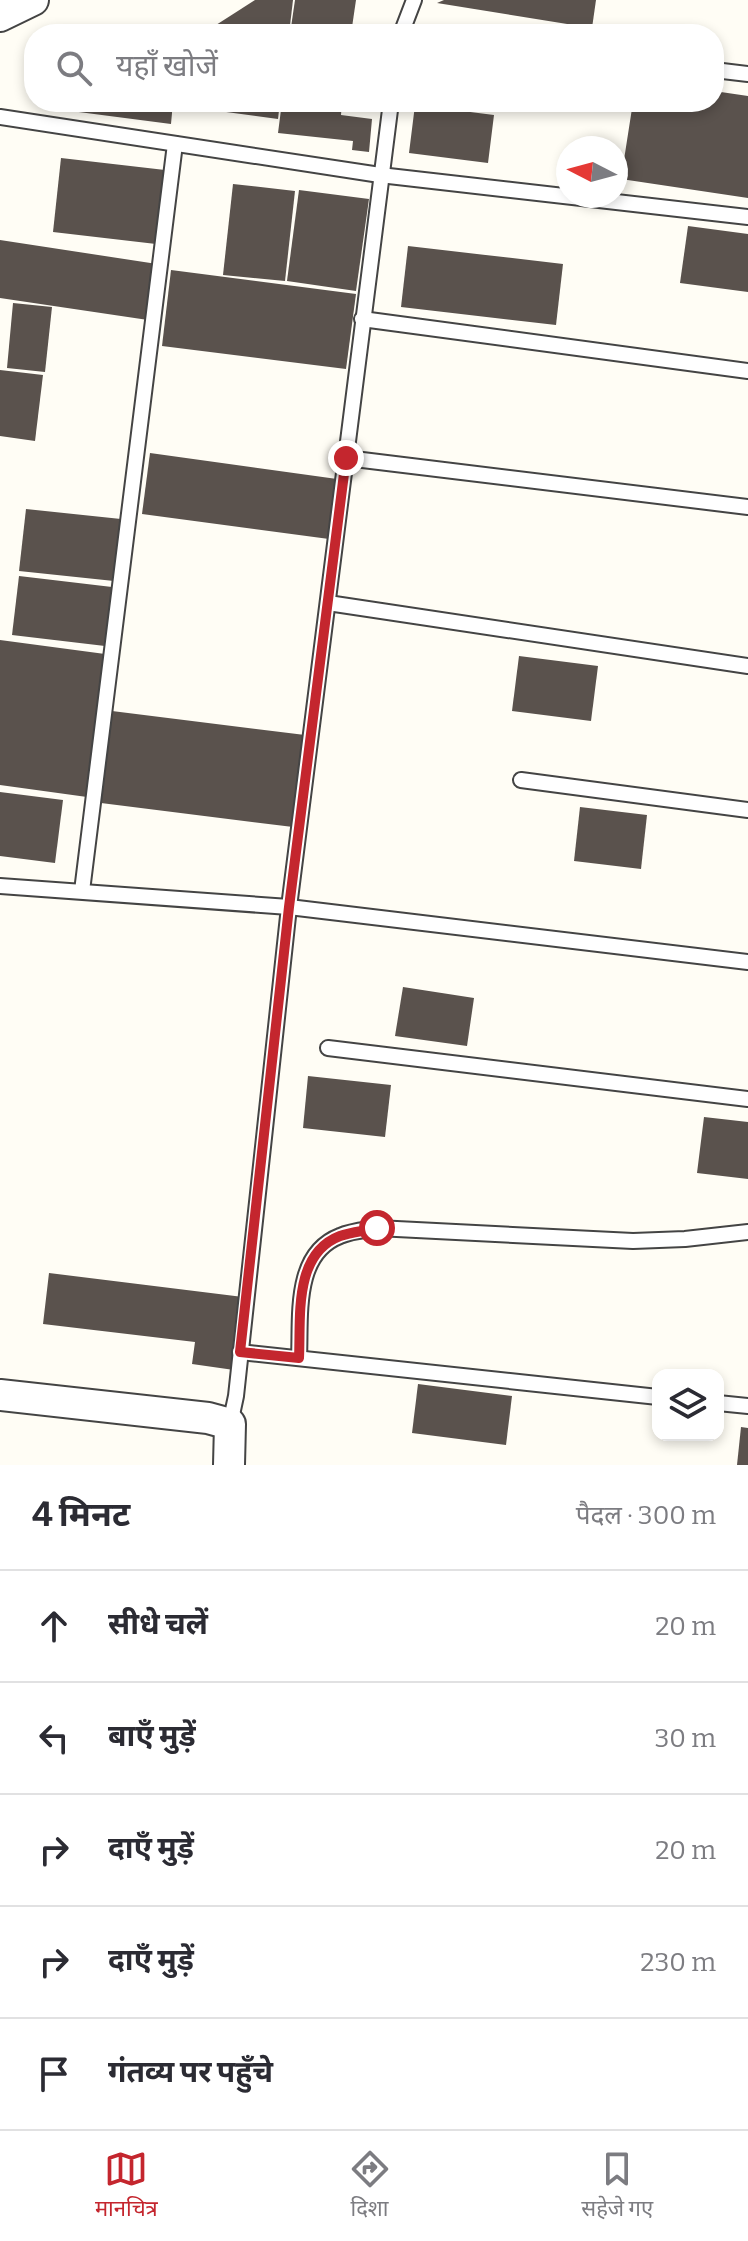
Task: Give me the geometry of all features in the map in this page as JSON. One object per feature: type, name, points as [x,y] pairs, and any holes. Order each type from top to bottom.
[{"type":"street","points":[[0,16],[33,0]]},
{"type":"street","points":[[0,1395],[208,1418],[230,1424],[229,1465]]},
{"type":"lane","points":[[405,24],[414,0]]},
{"type":"lane","points":[[724,71],[748,74]]},
{"type":"lane","points":[[230,1424],[289,907],[389,112]]},
{"type":"lane","points":[[0,117],[380,175],[748,217]]},
{"type":"lane","points":[[82,891],[175,144]]},
{"type":"lane","points":[[362,319],[748,371]]},
{"type":"lane","points":[[346,458],[748,507]]},
{"type":"lane","points":[[328,603],[748,666]]},
{"type":"lane","points":[[521,780],[748,810]]},
{"type":"lane","points":[[0,886],[289,907],[748,962]]},
{"type":"lane","points":[[328,1048],[748,1099]]},
{"type":"lane","points":[[299,1358],[302,1288],[314,1254],[339,1236],[377,1228],[633,1241],[748,1232]]},
{"type":"lane","points":[[240,1352],[652,1396]]},
{"type":"lane","points":[[724,1404],[748,1406]]},
{"type":"building","points":[[255,0],[293,0],[290,24],[218,24]]},
{"type":"building","points":[[295,0],[356,0],[352,24],[291,24]]},
{"type":"building","points":[[444,0],[596,0],[593,24],[567,24],[437,3]]},
{"type":"building","points":[[724,92],[748,96],[748,198],[628,180],[628,136],[631,112],[724,112]]},
{"type":"building","points":[[79,112],[172,112],[171,124]]},
{"type":"building","points":[[226,112],[279,112],[278,119]]},
{"type":"building","points":[[281,112],[341,112],[341,115],[372,119],[369,152],[352,150],[353,141],[278,133]]},
{"type":"building","points":[[414,112],[494,115],[488,163],[409,153]]},
{"type":"building","points":[[61,158],[165,170],[156,244],[53,232]]},
{"type":"building","points":[[233,184],[295,191],[285,281],[223,275]]},
{"type":"building","points":[[299,190],[369,199],[356,291],[287,281]]},
{"type":"building","points":[[688,226],[748,234],[748,292],[680,283]]},
{"type":"building","points":[[0,240],[157,264],[148,320],[0,298]]},
{"type":"building","points":[[408,246],[563,264],[556,325],[401,307]]},
{"type":"building","points":[[171,270],[356,294],[346,369],[162,346]]},
{"type":"building","points":[[13,303],[52,307],[45,372],[7,368]]},
{"type":"building","points":[[0,370],[43,375],[35,441],[0,436]]},
{"type":"building","points":[[150,453],[337,479],[329,539],[142,514]]},
{"type":"building","points":[[26,509],[121,519],[114,581],[19,571]]},
{"type":"building","points":[[19,576],[112,587],[105,646],[12,635]]},
{"type":"building","points":[[0,640],[105,654],[87,797],[0,785]]},
{"type":"building","points":[[519,656],[598,666],[591,721],[512,711]]},
{"type":"building","points":[[112,711],[305,735],[293,827],[101,803]]},
{"type":"building","points":[[0,792],[63,800],[55,863],[0,856]]},
{"type":"building","points":[[580,807],[647,815],[641,869],[574,861]]},
{"type":"building","points":[[403,987],[474,998],[467,1046],[395,1036]]},
{"type":"building","points":[[308,1076],[391,1085],[385,1137],[303,1128]]},
{"type":"building","points":[[704,1117],[748,1122],[748,1179],[697,1173]]},
{"type":"building","points":[[49,1273],[243,1297],[234,1370],[192,1364],[195,1342],[43,1324]]},
{"type":"building","points":[[418,1384],[512,1396],[506,1445],[412,1433]]},
{"type":"building","points":[[741,1427],[748,1428],[748,1465],[737,1465]]},
{"type":"route","points":[[346,458],[289,907],[240,1352],[299,1358],[302,1288],[314,1254],[339,1236],[377,1228]]}]
